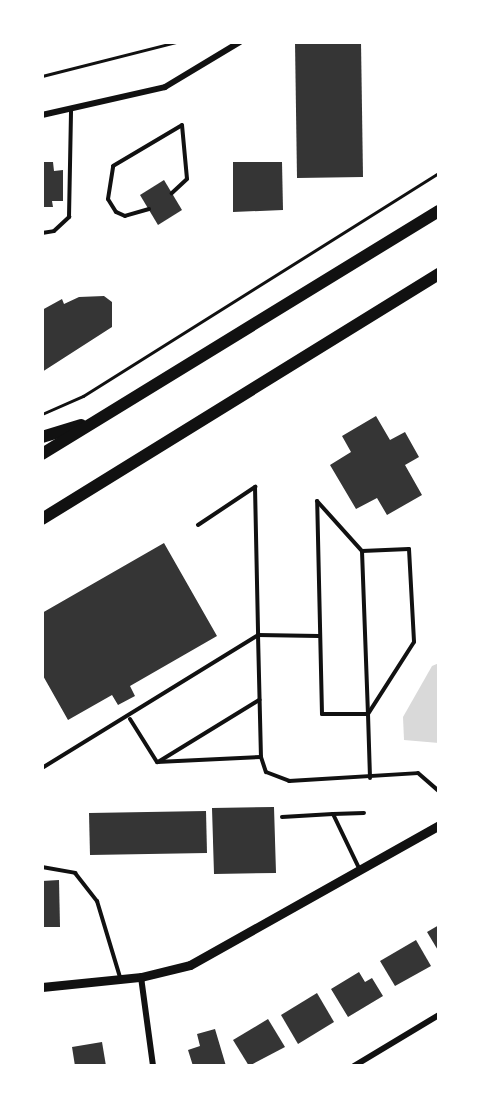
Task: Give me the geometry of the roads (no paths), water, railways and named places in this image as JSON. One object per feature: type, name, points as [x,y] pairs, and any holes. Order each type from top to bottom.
[{"type":"main road","points":[[42,454],[439,211]]},
{"type":"main road","points":[[42,519],[439,274]]},
{"type":"main road","points":[[42,437],[113,412]]},
{"type":"street","points":[[42,115],[165,87],[240,42]]},
{"type":"street","points":[[42,987],[141,977],[190,965],[362,871],[439,825]]},
{"type":"street","points":[[141,977],[153,1066]]},
{"type":"street","points":[[354,1066],[439,1015]]},
{"type":"lane","points":[[42,233],[54,231],[69,217],[71,109]]},
{"type":"lane","points":[[149,209],[125,216],[116,212],[108,199],[113,166],[182,125],[187,179],[172,193]]},
{"type":"lane","points":[[198,525],[255,487],[261,757],[266,772],[289,781],[370,778],[418,772],[439,791]]},
{"type":"lane","points":[[369,714],[322,714],[317,501],[362,550],[369,714],[370,778]]},
{"type":"lane","points":[[362,550],[409,549],[414,642],[369,714]]},
{"type":"lane","points":[[42,768],[130,719],[258,635],[319,636]]},
{"type":"lane","points":[[157,762],[259,700]]},
{"type":"lane","points":[[130,719],[157,762]]},
{"type":"lane","points":[[157,762],[261,757]]},
{"type":"lane","points":[[282,817],[364,813]]},
{"type":"lane","points":[[333,814],[362,871]]},
{"type":"lane","points":[[42,867],[75,873],[97,901],[120,980]]}]
